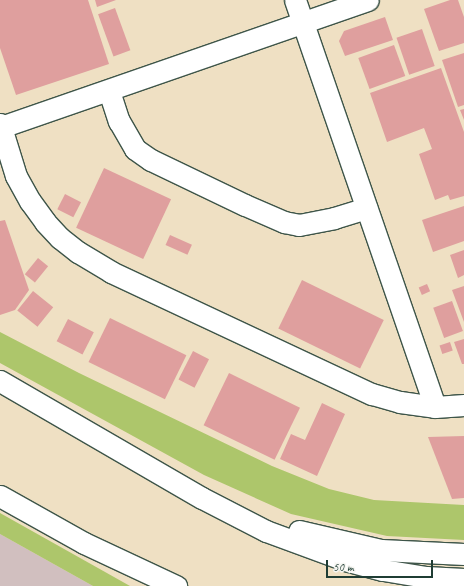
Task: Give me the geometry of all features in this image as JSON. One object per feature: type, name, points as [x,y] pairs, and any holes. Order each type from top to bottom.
[{"type":"street","points":[[295,0],[436,407]]},
{"type":"street","points":[[368,0],[109,91],[1,125],[16,176],[30,201],[45,222],[60,238],[78,252],[111,272],[372,394],[400,402],[436,407],[464,405]]},
{"type":"street","points":[[109,91],[120,121],[135,149],[151,160],[245,205],[284,222],[299,225],[334,218],[366,208]]},
{"type":"street","points":[[0,381],[202,498],[266,531],[345,560],[383,570],[426,577],[464,579]]},
{"type":"street","points":[[0,496],[84,543],[176,586]]},
{"type":"street","points":[[202,498],[309,535],[381,550],[464,554]]},
{"type":"shaded area","points":[[0,534],[93,586],[0,586]]},
{"type":"green space","points":[[0,332],[79,373],[272,466],[329,489],[374,500],[464,505],[464,540],[387,536],[291,514],[204,475],[0,363]]},
{"type":"green space","points":[[0,513],[130,586],[93,586],[0,534]]},
{"type":"building","points":[[0,0],[88,0],[109,64],[16,95],[0,48]]},
{"type":"building","points":[[95,0],[116,0],[97,7]]},
{"type":"building","points":[[450,0],[458,0],[464,17],[464,43],[439,51],[424,9]]},
{"type":"building","points":[[115,8],[130,50],[113,56],[98,14]]},
{"type":"building","points":[[385,17],[393,40],[345,56],[339,41],[344,31]]},
{"type":"building","points":[[422,29],[435,66],[409,75],[396,38]]},
{"type":"building","points":[[394,45],[405,76],[370,89],[358,58]]},
{"type":"building","points":[[464,53],[464,105],[458,107],[442,60]]},
{"type":"building","points":[[441,68],[464,132],[464,196],[450,200],[448,195],[435,200],[419,154],[432,149],[424,128],[387,142],[370,93]]},
{"type":"building","points":[[464,109],[464,120],[460,110]]},
{"type":"building","points":[[104,168],[171,199],[143,259],[76,228]]},
{"type":"building","points":[[65,194],[81,202],[73,217],[57,209]]},
{"type":"building","points":[[464,206],[464,241],[433,252],[422,220]]},
{"type":"building","points":[[5,220],[29,290],[15,310],[0,315],[0,221]]},
{"type":"building","points":[[170,235],[192,245],[187,255],[166,245]]},
{"type":"building","points":[[464,250],[464,275],[458,278],[450,255]]},
{"type":"building","points":[[38,258],[48,266],[35,283],[25,274]]},
{"type":"building","points":[[302,280],[384,320],[360,368],[278,329]]},
{"type":"building","points":[[427,284],[430,291],[422,295],[419,288]]},
{"type":"building","points":[[464,286],[464,322],[452,290]]},
{"type":"building","points":[[33,291],[53,307],[37,327],[17,310]]},
{"type":"building","points":[[452,301],[463,331],[444,338],[433,308]]},
{"type":"building","points":[[110,318],[186,355],[165,399],[89,362]]},
{"type":"building","points":[[68,319],[94,332],[82,354],[57,341]]},
{"type":"building","points":[[464,339],[464,364],[462,364],[454,342]]},
{"type":"building","points":[[450,342],[453,351],[442,354],[440,345]]},
{"type":"building","points":[[193,351],[209,359],[195,388],[178,380]]},
{"type":"building","points":[[229,373],[300,408],[275,460],[204,425]]},
{"type":"building","points":[[322,403],[345,414],[317,476],[280,459],[291,434],[305,440]]},
{"type":"building","points":[[464,436],[464,498],[452,499],[428,437]]}]
